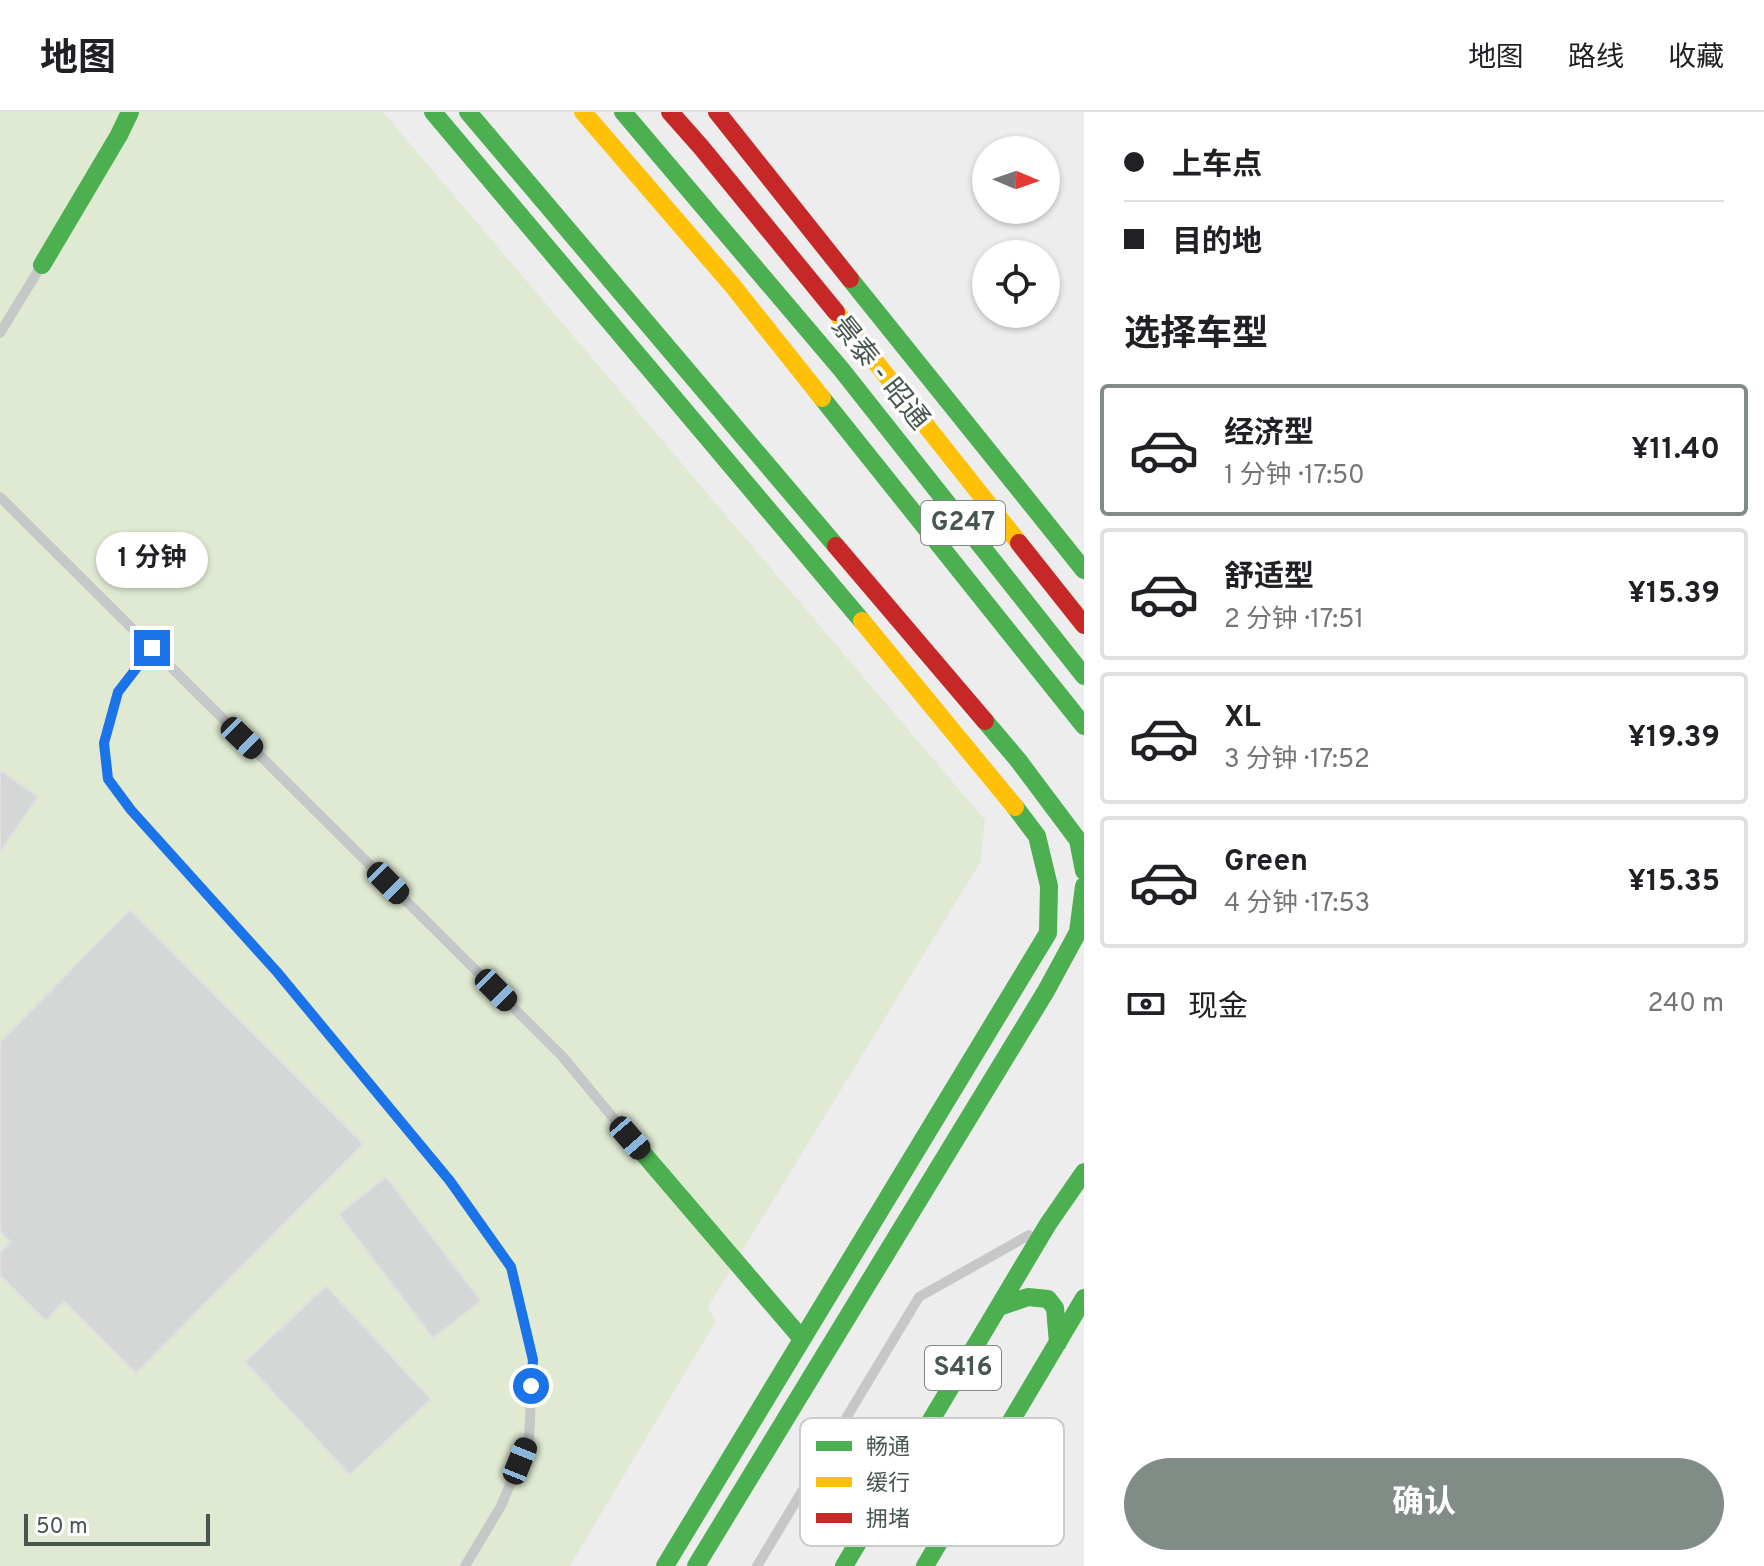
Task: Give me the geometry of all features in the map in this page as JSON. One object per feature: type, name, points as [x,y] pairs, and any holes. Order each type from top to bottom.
[{"type":"main road","points":[[42,265],[130,112]]},
{"type":"main road","points":[[433,112],[989,772],[1037,836],[1049,886],[1048,933],[665,1566]]},
{"type":"main road","points":[[468,112],[1018,760],[1078,840],[1084,871]]},
{"type":"main road","points":[[583,112],[732,285],[1084,726]]},
{"type":"main road","name":"景泰 - 昭通","points":[[623,112],[841,369],[1084,676]]},
{"type":"main road","name":"景泰 - 昭通","points":[[670,112],[868,351],[1084,625]]},
{"type":"main road","points":[[717,112],[1084,570]]},
{"type":"main road","points":[[696,1566],[1081,934],[1084,886]]},
{"type":"main road","points":[[630,1138],[802,1339]]},
{"type":"main road","name":"S416","points":[[933,1418],[1048,1224],[1084,1172]]},
{"type":"main road","points":[[999,1307],[1028,1297],[1048,1299],[1055,1308],[1058,1343]]},
{"type":"main road","name":"S416","points":[[1013,1418],[1084,1298]]},
{"type":"main road","name":"S416","points":[[844,1566],[856,1546]]},
{"type":"main road","name":"S416","points":[[925,1566],[937,1546]]},
{"type":"lane","points":[[0,333],[42,265]]},
{"type":"lane","points":[[0,497],[562,1056],[630,1138]]},
{"type":"lane","points":[[152,648],[118,692],[104,743],[108,779],[131,810],[277,972],[440,1168],[511,1267],[533,1360],[529,1439],[501,1506],[465,1566]]},
{"type":"lane","points":[[846,1418],[919,1297],[1048,1224]]},
{"type":"lane","points":[[757,1566],[800,1495]]},
{"type":"green space","points":[[0,112],[383,112],[985,820],[981,861],[708,1307],[716,1321],[570,1566],[0,1566]]},
{"type":"building","points":[[0,770],[38,797],[0,852]]},
{"type":"building","points":[[130,910],[363,1144],[136,1373],[64,1301],[46,1321],[0,1275],[0,1252],[11,1242],[0,1231],[0,1042]]},
{"type":"building","points":[[386,1177],[481,1301],[433,1338],[339,1214]]},
{"type":"building","points":[[326,1286],[431,1399],[350,1475],[245,1362]]},
{"type":"traffic: fast","points":[[42,265],[130,112]]},
{"type":"traffic: fast","points":[[433,112],[862,621]]},
{"type":"traffic: fast","points":[[468,112],[836,546]]},
{"type":"traffic: fast","points":[[623,112],[841,369],[1084,676]]},
{"type":"traffic: fast","points":[[850,279],[1084,570]]},
{"type":"traffic: fast","points":[[822,398],[1084,726]]},
{"type":"traffic: fast","points":[[985,721],[1078,840],[1084,871]]},
{"type":"traffic: fast","points":[[665,1566],[1048,933],[1049,886],[1037,836],[1015,807]]},
{"type":"traffic: fast","points":[[696,1566],[1046,991],[1078,932],[1084,886]]},
{"type":"traffic: fast","points":[[630,1138],[802,1339]]},
{"type":"traffic: fast","points":[[932,1418],[1048,1224],[1084,1172]]},
{"type":"traffic: fast","points":[[999,1307],[1028,1297],[1048,1299],[1055,1308],[1058,1343]]},
{"type":"traffic: fast","points":[[1013,1418],[1084,1298]]},
{"type":"traffic: fast","points":[[844,1566],[856,1546]]},
{"type":"traffic: fast","points":[[925,1566],[937,1546]]},
{"type":"traffic: slow","points":[[583,112],[732,285],[822,398]]},
{"type":"traffic: slow","points":[[836,312],[1019,543]]},
{"type":"traffic: slow","points":[[862,621],[1015,807]]},
{"type":"traffic: jam","points":[[670,112],[836,312]]},
{"type":"traffic: jam","points":[[717,112],[850,279]]},
{"type":"traffic: jam","points":[[1019,543],[1084,625]]},
{"type":"traffic: jam","points":[[836,546],[985,721]]},
{"type":"route","points":[[152,648],[118,692],[104,743],[108,779],[131,810],[277,972],[450,1181],[511,1267],[533,1360],[531,1386]]}]
